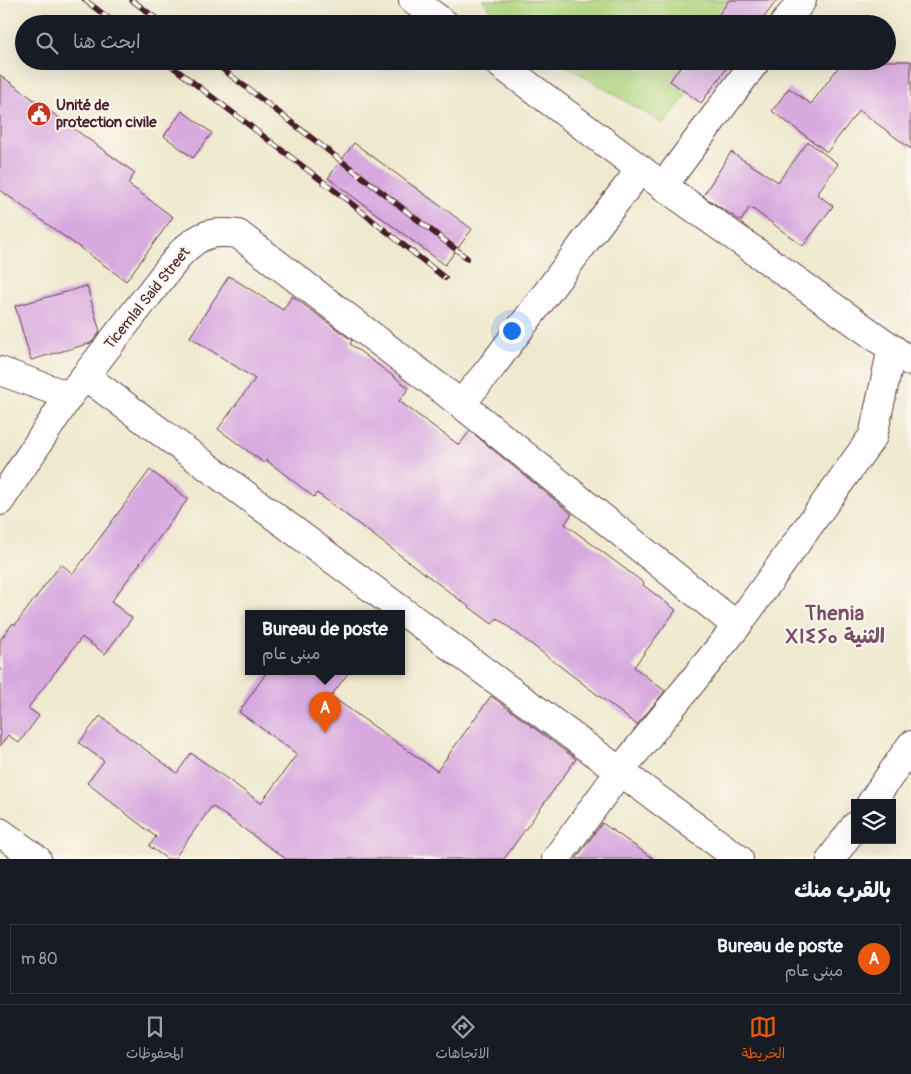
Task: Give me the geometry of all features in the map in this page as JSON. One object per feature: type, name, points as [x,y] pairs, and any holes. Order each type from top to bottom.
[{"type":"street","points":[[413,0],[433,15]]},
{"type":"street","points":[[791,15],[802,0]]},
{"type":"street","points":[[508,70],[662,186],[901,355],[872,436],[737,626],[620,771],[556,859]]},
{"type":"street","points":[[662,186],[749,70]]},
{"type":"street","points":[[461,404],[493,365],[641,169]]},
{"type":"street","name":"Ticemlal Said Street","points":[[0,501],[77,386],[181,253],[191,243],[206,235],[222,232],[238,234],[461,404],[737,626]]},
{"type":"street","points":[[0,371],[77,386],[400,610]]},
{"type":"street","points":[[405,613],[739,859]]},
{"type":"street","points":[[874,799],[910,748]]},
{"type":"street","points":[[0,832],[36,859]]},
{"type":"street","points":[[832,859],[851,832]]},
{"type":"green space","points":[[482,0],[759,0],[748,15],[497,15]]},
{"type":"green space","points":[[574,70],[705,70],[664,124]]},
{"type":"building","points":[[729,0],[777,0],[766,15],[718,15]]},
{"type":"building","points":[[896,61],[911,61],[911,149],[859,110],[827,152],[772,111],[789,88],[811,104],[836,70],[896,70]]},
{"type":"building","points":[[678,70],[725,70],[701,103],[670,81]]},
{"type":"building","points":[[0,75],[135,173],[128,184],[173,217],[126,281],[0,190]]},
{"type":"building","points":[[182,111],[212,133],[193,158],[164,136]]},
{"type":"building","points":[[808,142],[838,164],[817,194],[833,206],[803,246],[750,207],[741,221],[703,196],[731,152],[778,182]]},
{"type":"building","points":[[354,143],[472,229],[445,265],[328,178]]},
{"type":"building","points":[[229,276],[283,310],[292,296],[350,339],[352,341],[350,344],[409,388],[399,401],[459,445],[470,431],[572,514],[565,524],[644,583],[643,585],[676,610],[634,667],[665,691],[637,725],[497,618],[492,624],[317,493],[314,497],[266,460],[264,463],[218,429],[255,379],[190,337]]},
{"type":"building","points":[[87,286],[100,332],[91,343],[31,360],[15,306]]},
{"type":"building","points":[[150,470],[188,499],[111,602],[132,618],[105,654],[82,637],[28,708],[39,716],[19,743],[8,735],[0,746],[0,640],[13,623],[15,625],[61,564],[73,574]]},
{"type":"building","points":[[265,675],[347,675],[331,696],[437,771],[491,696],[576,759],[504,859],[286,859],[212,806],[174,859],[167,859],[149,846],[156,837],[87,783],[104,761],[79,743],[100,716],[177,773],[191,753],[261,803],[297,754],[239,712]]},
{"type":"building","points":[[602,823],[654,859],[576,859]]},
{"type":"railway","points":[[85,0],[104,15]]},
{"type":"railway","points":[[132,0],[151,15]]},
{"type":"railway","points":[[177,70],[347,200],[445,278]]},
{"type":"railway","points":[[224,70],[467,258]]},
{"type":"place","name":"Unité de protection civile","points":[[39,114]]},
{"type":"place","name":"Bureau de poste","points":[[325,733]]},
{"type":"district","name":"Thenia ⵝⵏⵉⵢⴰ الثنية","points":[[835,624]]}]
